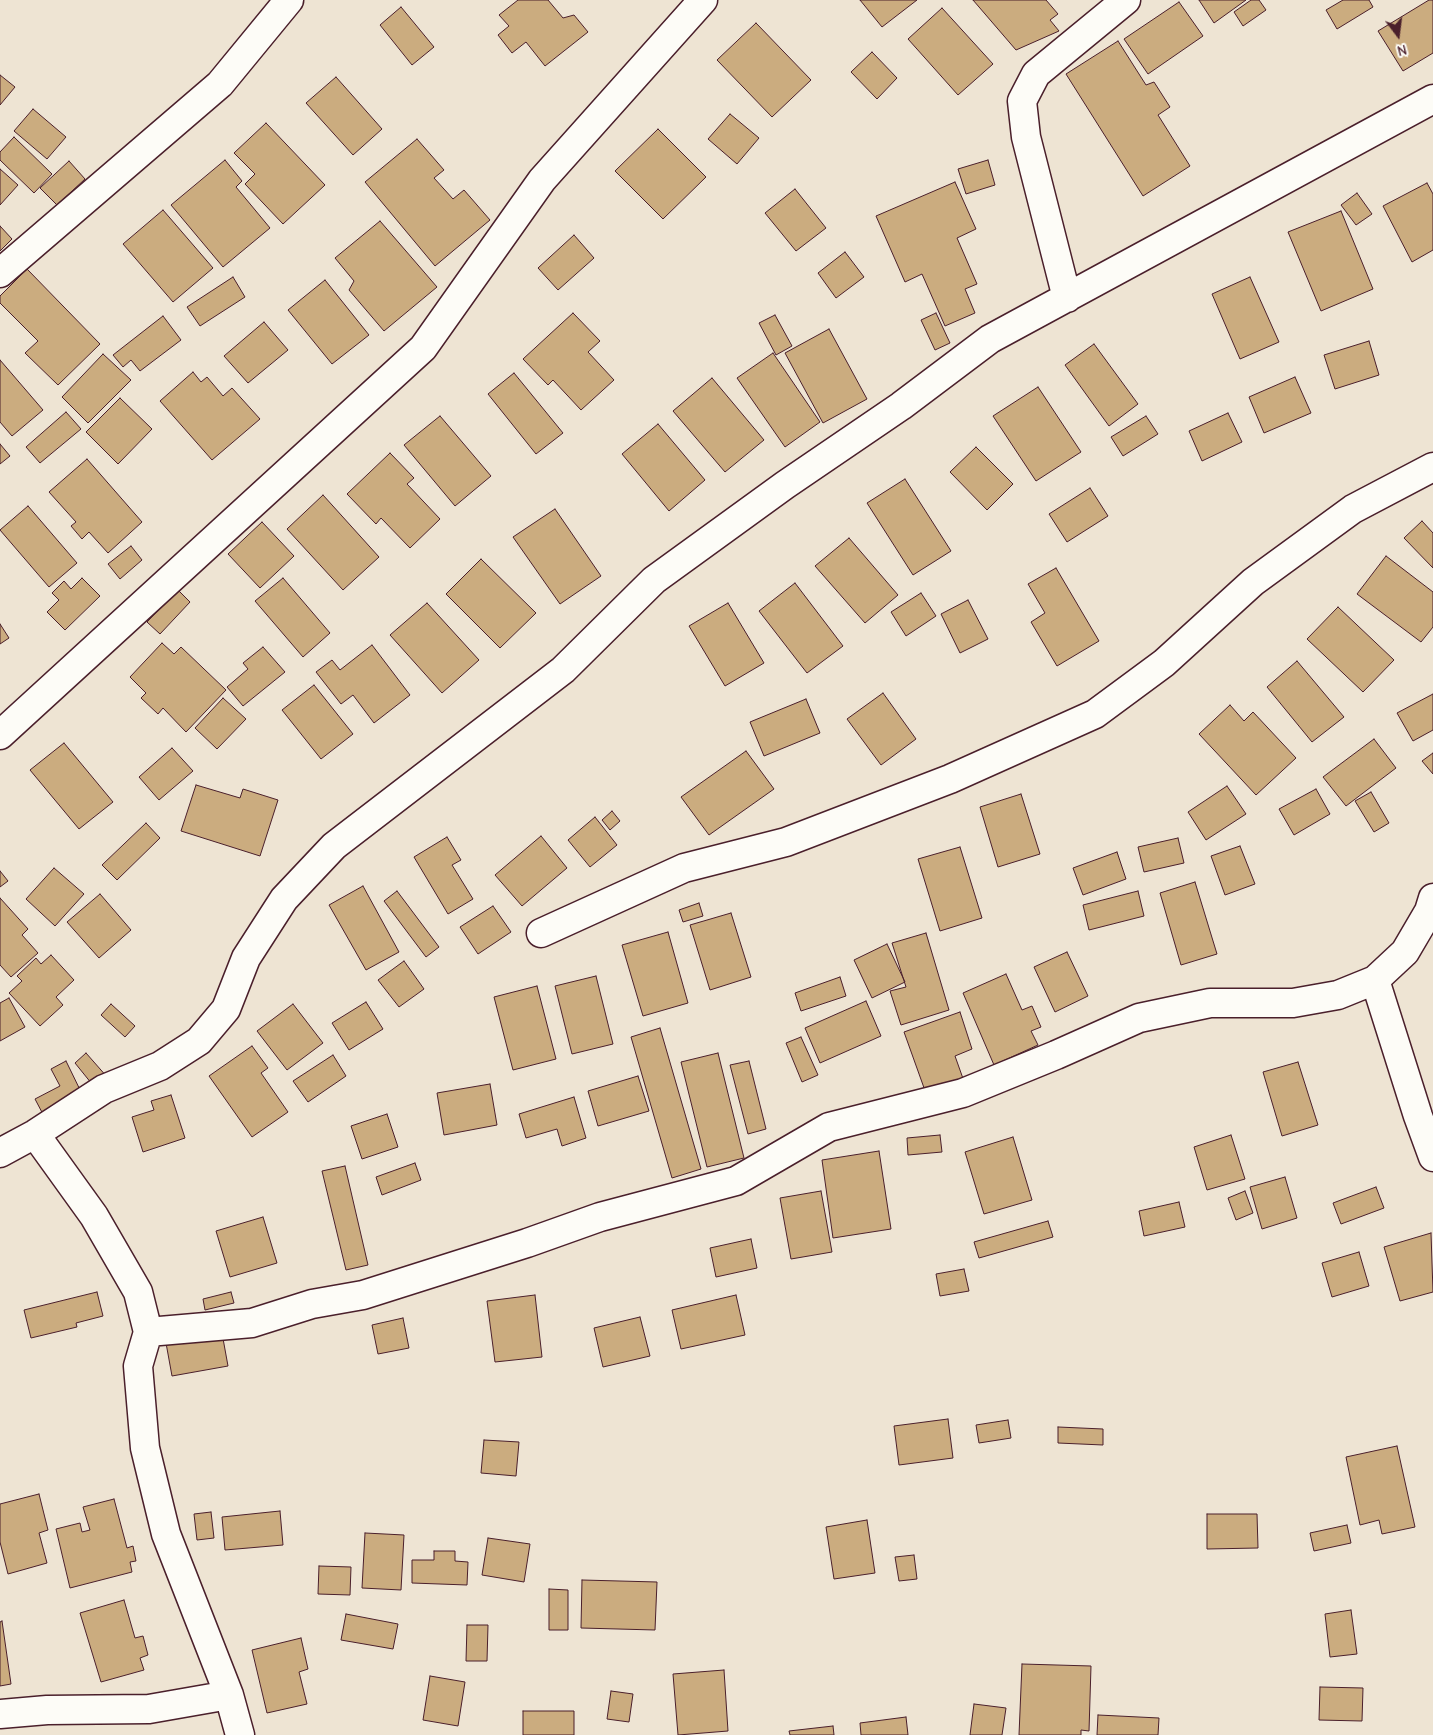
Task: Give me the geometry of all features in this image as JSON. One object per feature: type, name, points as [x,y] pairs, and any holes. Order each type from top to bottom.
[{"type":"street","points":[[0,273],[220,84],[289,0]]},
{"type":"street","points":[[0,735],[423,348],[542,180],[702,0]]},
{"type":"street","points":[[1067,298],[1026,137],[1022,101],[1036,74],[1126,0]]},
{"type":"street","points":[[0,1152],[35,1134],[104,1089],[160,1066],[199,1041],[226,1009],[246,958],[284,899],[334,846],[563,670],[654,580],[785,485],[901,406],[990,339],[1433,98]]},
{"type":"street","points":[[541,933],[684,868],[786,842],[950,779],[1095,714],[1164,663],[1253,582],[1353,509],[1433,467]]},
{"type":"street","points":[[148,1332],[252,1323],[312,1304],[363,1295],[528,1244],[600,1217],[736,1182],[829,1126],[963,1093],[1056,1055],[1139,1018],[1210,1002],[1293,1003],[1338,995],[1375,980],[1405,952],[1429,911],[1433,898]]},
{"type":"street","points":[[1375,980],[1418,1116],[1433,1156]]},
{"type":"street","points":[[35,1134],[94,1216],[138,1292],[148,1332],[138,1366],[145,1448],[166,1534],[228,1695],[240,1735]]},
{"type":"street","points":[[0,1714],[47,1710],[149,1710],[228,1695]]},
{"type":"building","points":[[518,0],[548,0],[563,18],[574,15],[588,32],[545,66],[526,42],[512,53],[498,35],[509,26],[499,15]]},
{"type":"building","points":[[860,0],[917,0],[882,27]]},
{"type":"building","points":[[973,0],[1046,0],[1058,14],[1050,20],[1059,31],[1016,50]]},
{"type":"building","points":[[1199,0],[1246,0],[1214,23]]},
{"type":"building","points":[[1251,0],[1259,0],[1266,10],[1243,26],[1234,12]]},
{"type":"building","points":[[1343,0],[1369,0],[1373,7],[1337,29],[1326,10]]},
{"type":"building","points":[[1429,0],[1433,0],[1433,53],[1403,71],[1378,31]]},
{"type":"building","points":[[1179,2],[1203,36],[1148,74],[1124,39]]},
{"type":"building","points":[[401,7],[434,47],[412,65],[380,25]]},
{"type":"building","points":[[942,8],[993,64],[958,95],[908,39]]},
{"type":"building","points":[[756,23],[811,80],[772,117],[717,60]]},
{"type":"building","points":[[1118,41],[1146,85],[1154,82],[1170,107],[1158,115],[1190,166],[1143,196],[1066,74]]},
{"type":"building","points":[[872,52],[897,78],[877,99],[851,72]]},
{"type":"building","points":[[0,75],[15,87],[0,105]]},
{"type":"building","points":[[336,77],[382,129],[353,155],[306,103]]},
{"type":"building","points":[[33,109],[66,137],[47,159],[14,131]]},
{"type":"building","points":[[730,114],[759,138],[737,164],[708,139]]},
{"type":"building","points":[[266,123],[325,185],[283,224],[245,184],[255,174],[234,153]]},
{"type":"building","points":[[658,129],[706,177],[663,219],[615,171]]},
{"type":"building","points":[[14,137],[52,174],[34,193],[0,160],[0,152]]},
{"type":"building","points":[[417,139],[444,170],[434,178],[453,199],[464,190],[490,220],[435,266],[365,182]]},
{"type":"building","points":[[225,160],[242,181],[236,187],[270,228],[223,267],[171,205]]},
{"type":"building","points":[[988,160],[995,185],[966,194],[958,169]]},
{"type":"building","points":[[69,161],[85,179],[57,205],[40,188]]},
{"type":"building","points":[[0,169],[18,185],[0,205]]},
{"type":"building","points":[[955,182],[976,229],[957,238],[977,284],[965,289],[975,313],[945,326],[922,274],[905,282],[876,216]]},
{"type":"building","points":[[1427,183],[1433,194],[1433,250],[1412,262],[1383,206]]},
{"type":"building","points":[[795,189],[826,228],[796,251],[765,213]]},
{"type":"building","points":[[1357,193],[1372,214],[1356,225],[1341,205]]},
{"type":"building","points":[[163,210],[213,268],[173,302],[123,244]]},
{"type":"building","points":[[1341,211],[1373,289],[1321,311],[1288,232]]},
{"type":"building","points":[[380,221],[437,287],[384,331],[349,290],[354,281],[335,258]]},
{"type":"building","points":[[0,226],[12,239],[0,251]]},
{"type":"building","points":[[574,235],[594,258],[558,290],[538,268]]},
{"type":"building","points":[[845,252],[864,277],[836,298],[818,273]]},
{"type":"building","points":[[27,269],[100,344],[58,385],[25,353],[38,341],[0,303],[0,296]]},
{"type":"building","points":[[233,277],[245,297],[200,326],[187,307]]},
{"type":"building","points":[[1250,277],[1279,342],[1240,359],[1212,294]]},
{"type":"building","points":[[325,280],[369,335],[332,364],[288,310]]},
{"type":"building","points":[[573,313],[600,341],[588,352],[614,380],[581,410],[553,380],[548,385],[523,359]]},
{"type":"building","points":[[936,313],[950,343],[935,350],[921,320]]},
{"type":"building","points":[[775,315],[792,346],[776,355],[759,323]]},
{"type":"building","points":[[163,316],[181,340],[140,371],[131,360],[123,367],[113,355]]},
{"type":"building","points":[[264,322],[288,350],[248,383],[224,356]]},
{"type":"building","points":[[829,329],[867,399],[823,423],[785,353]]},
{"type":"building","points":[[1369,341],[1379,375],[1335,389],[1324,355]]},
{"type":"building","points":[[1094,344],[1138,404],[1109,426],[1065,365]]},
{"type":"building","points":[[773,353],[820,422],[785,447],[737,378]]},
{"type":"building","points":[[103,354],[131,380],[88,423],[62,397]]},
{"type":"building","points":[[0,360],[43,410],[12,436],[0,422]]},
{"type":"building","points":[[193,372],[201,382],[207,377],[223,396],[232,388],[260,419],[212,460],[160,401]]},
{"type":"building","points":[[514,373],[563,433],[536,454],[488,394]]},
{"type":"building","points":[[1295,377],[1311,413],[1264,433],[1249,397]]},
{"type":"building","points":[[712,378],[764,440],[725,472],[673,411]]},
{"type":"building","points":[[1038,387],[1081,452],[1036,481],[993,416]]},
{"type":"building","points":[[120,398],[152,429],[118,464],[86,432]]},
{"type":"building","points":[[66,412],[81,429],[40,463],[26,447]]},
{"type":"building","points":[[1228,413],[1242,442],[1202,461],[1189,431]]},
{"type":"building","points":[[440,416],[491,476],[455,506],[404,445]]},
{"type":"building","points":[[1146,416],[1158,434],[1123,456],[1111,437]]},
{"type":"building","points":[[658,424],[705,480],[669,511],[622,454]]},
{"type":"building","points":[[0,444],[10,456],[0,464]]},
{"type":"building","points":[[976,447],[1013,484],[987,510],[950,472]]},
{"type":"building","points":[[390,453],[414,478],[407,484],[440,519],[410,548],[381,518],[376,524],[347,494]]},
{"type":"building","points":[[87,459],[142,522],[108,553],[89,532],[82,539],[71,526],[76,522],[49,492]]},
{"type":"building","points":[[905,479],[951,551],[913,575],[867,503]]},
{"type":"building","points":[[1090,488],[1108,516],[1067,542],[1049,514]]},
{"type":"building","points":[[323,495],[379,557],[343,590],[287,529]]},
{"type":"building","points":[[28,506],[77,563],[49,587],[0,530]]},
{"type":"building","points":[[555,509],[601,576],[560,604],[513,537]]},
{"type":"building","points":[[1422,521],[1433,533],[1433,568],[1404,538]]},
{"type":"building","points":[[262,522],[294,556],[260,588],[228,554]]},
{"type":"building","points":[[849,538],[898,595],[865,623],[815,566]]},
{"type":"building","points":[[131,546],[142,560],[120,579],[108,564]]},
{"type":"building","points":[[1386,556],[1433,592],[1433,627],[1421,642],[1357,594]]},
{"type":"building","points":[[481,559],[536,613],[500,648],[446,594]]},
{"type":"building","points":[[1056,568],[1099,641],[1057,666],[1031,622],[1045,613],[1028,584]]},
{"type":"building","points":[[82,578],[100,596],[65,630],[47,612],[59,600],[52,593],[64,581],[71,589]]},
{"type":"building","points":[[283,578],[330,633],[303,657],[255,601]]},
{"type":"building","points":[[795,583],[843,646],[807,673],[759,611]]},
{"type":"building","points":[[178,590],[190,602],[160,634],[147,622]]},
{"type":"building","points":[[921,593],[936,616],[906,636],[891,612]]},
{"type":"building","points":[[968,600],[988,639],[960,653],[941,614]]},
{"type":"building","points":[[427,603],[479,660],[442,693],[390,635]]},
{"type":"building","points":[[728,603],[764,663],[725,686],[689,626]]},
{"type":"building","points":[[1338,607],[1394,660],[1363,692],[1307,639]]},
{"type":"building","points":[[0,624],[9,638],[0,644]]},
{"type":"building","points":[[162,643],[174,654],[181,647],[226,690],[186,732],[163,708],[158,714],[141,698],[146,693],[130,677]]},
{"type":"building","points":[[372,645],[410,695],[374,723],[353,695],[341,704],[316,672],[332,660],[340,670]]},
{"type":"building","points":[[263,647],[285,672],[243,706],[227,687],[248,669],[243,663]]},
{"type":"building","points":[[1297,661],[1344,717],[1312,742],[1267,687]]},
{"type":"building","points":[[314,685],[353,734],[321,759],[282,710]]},
{"type":"building","points":[[883,693],[916,739],[881,765],[847,719]]},
{"type":"building","points":[[1433,694],[1433,730],[1413,741],[1397,713]]},
{"type":"building","points":[[223,698],[246,719],[217,749],[195,728]]},
{"type":"building","points":[[806,699],[820,733],[764,756],[750,722]]},
{"type":"building","points":[[1230,705],[1244,721],[1253,712],[1296,758],[1256,795],[1199,734]]},
{"type":"building","points":[[1374,739],[1396,768],[1346,806],[1323,777]]},
{"type":"building","points":[[64,743],[113,802],[79,829],[30,770]]},
{"type":"building","points":[[172,748],[193,771],[159,800],[139,777]]},
{"type":"building","points":[[746,751],[774,789],[709,835],[681,797]]},
{"type":"building","points":[[1433,753],[1433,774],[1422,761]]},
{"type":"building","points":[[196,785],[240,798],[243,789],[278,800],[260,856],[181,831]]},
{"type":"building","points":[[1227,786],[1246,814],[1206,840],[1188,812]]},
{"type":"building","points":[[1316,789],[1330,814],[1294,835],[1279,809]]},
{"type":"building","points":[[1371,792],[1389,823],[1374,832],[1355,801]]},
{"type":"building","points":[[1021,794],[1040,854],[998,867],[980,807]]},
{"type":"building","points":[[612,811],[620,821],[610,830],[602,820]]},
{"type":"building","points":[[595,817],[617,845],[590,867],[568,840]]},
{"type":"building","points":[[146,823],[160,838],[117,880],[102,865]]},
{"type":"building","points":[[541,836],[567,868],[522,906],[495,875]]},
{"type":"building","points":[[447,837],[461,860],[452,865],[473,899],[448,914],[414,857]]},
{"type":"building","points":[[1178,838],[1184,863],[1144,872],[1138,847]]},
{"type":"building","points":[[1240,846],[1255,884],[1225,895],[1211,856]]},
{"type":"building","points":[[960,847],[982,918],[940,931],[918,859]]},
{"type":"building","points":[[1117,852],[1126,879],[1083,895],[1073,868]]},
{"type":"building","points":[[54,868],[84,894],[55,926],[26,899]]},
{"type":"building","points":[[0,871],[8,881],[0,887]]},
{"type":"building","points":[[1195,882],[1217,954],[1181,965],[1160,893]]},
{"type":"building","points":[[363,886],[399,952],[366,970],[329,905]]},
{"type":"building","points":[[397,891],[439,947],[426,957],[384,901]]},
{"type":"building","points":[[1138,891],[1144,916],[1089,930],[1083,905]]},
{"type":"building","points":[[100,894],[131,930],[99,958],[67,922]]},
{"type":"building","points":[[0,898],[28,929],[22,935],[38,953],[11,977],[0,965]]},
{"type":"building","points":[[699,903],[703,916],[683,922],[679,910]]},
{"type":"building","points":[[493,906],[511,932],[478,954],[460,927]]},
{"type":"building","points":[[731,913],[751,977],[710,990],[690,925]]},
{"type":"building","points":[[668,932],[688,1003],[643,1016],[622,945]]},
{"type":"building","points":[[926,933],[949,1010],[901,1025],[890,991],[906,987],[892,943]]},
{"type":"building","points":[[887,944],[905,982],[872,998],[854,960]]},
{"type":"building","points":[[1067,952],[1088,996],[1055,1012],[1034,967]]},
{"type":"building","points":[[51,955],[74,980],[56,997],[63,1005],[40,1026],[9,993],[22,981],[17,976],[36,958],[41,964]]},
{"type":"building","points":[[404,961],[424,989],[399,1007],[378,980]]},
{"type":"building","points":[[1006,974],[1022,1010],[1032,1006],[1041,1027],[1031,1031],[1038,1045],[994,1065],[963,993]]},
{"type":"building","points":[[596,976],[613,1044],[572,1054],[555,986]]},
{"type":"building","points":[[840,977],[846,996],[801,1011],[795,993]]},
{"type":"building","points":[[537,986],[556,1059],[513,1070],[494,997]]},
{"type":"building","points":[[9,998],[25,1027],[0,1041],[0,1003]]},
{"type":"building","points":[[866,1001],[881,1036],[820,1063],[805,1028]]},
{"type":"building","points":[[366,1002],[383,1029],[349,1050],[332,1023]]},
{"type":"building","points":[[111,1004],[135,1026],[125,1037],[101,1015]]},
{"type":"building","points":[[293,1004],[323,1043],[287,1070],[257,1031]]},
{"type":"building","points":[[960,1012],[972,1049],[955,1056],[966,1087],[928,1099],[904,1032]]},
{"type":"building","points":[[660,1028],[701,1169],[672,1178],[631,1037]]},
{"type":"building","points":[[801,1037],[818,1075],[802,1082],[786,1043]]},
{"type":"building","points":[[252,1046],[268,1068],[261,1073],[288,1112],[252,1137],[209,1076]]},
{"type":"building","points":[[86,1053],[108,1078],[96,1089],[75,1063]]},
{"type":"building","points":[[718,1053],[744,1158],[707,1167],[681,1062]]},
{"type":"building","points":[[333,1055],[346,1076],[308,1102],[293,1081]]},
{"type":"building","points":[[66,1061],[84,1098],[45,1118],[35,1099],[60,1086],[51,1069]]},
{"type":"building","points":[[749,1061],[766,1129],[748,1134],[730,1065]]},
{"type":"building","points":[[1298,1062],[1318,1125],[1282,1136],[1263,1072]]},
{"type":"building","points":[[638,1076],[649,1111],[598,1126],[588,1091]]},
{"type":"building","points":[[490,1084],[497,1125],[444,1135],[437,1093]]},
{"type":"building","points":[[171,1095],[185,1138],[143,1152],[132,1117],[154,1110],[151,1101]]},
{"type":"building","points":[[574,1097],[586,1138],[562,1146],[557,1129],[526,1138],[519,1114]]},
{"type":"building","points":[[387,1114],[398,1147],[362,1159],[351,1126]]},
{"type":"building","points":[[940,1135],[942,1152],[908,1155],[907,1138]]},
{"type":"building","points":[[1231,1135],[1245,1179],[1207,1190],[1194,1147]]},
{"type":"building","points":[[1013,1137],[1032,1200],[984,1214],[965,1152]]},
{"type":"building","points":[[879,1151],[891,1229],[833,1238],[822,1160]]},
{"type":"building","points":[[415,1163],[421,1180],[382,1195],[376,1177]]},
{"type":"building","points":[[345,1166],[368,1265],[346,1270],[322,1171]]},
{"type":"building","points":[[1285,1177],[1297,1218],[1262,1229],[1250,1187]]},
{"type":"building","points":[[1376,1187],[1384,1208],[1341,1224],[1333,1203]]},
{"type":"building","points":[[821,1191],[832,1252],[791,1259],[780,1198]]},
{"type":"building","points":[[1245,1191],[1253,1213],[1236,1220],[1228,1198]]},
{"type":"building","points":[[1179,1202],[1185,1227],[1144,1236],[1139,1211]]},
{"type":"building","points":[[263,1217],[277,1263],[230,1277],[216,1231]]},
{"type":"building","points":[[1048,1221],[1053,1237],[979,1258],[974,1242]]},
{"type":"building","points":[[1431,1233],[1433,1292],[1400,1301],[1384,1247]]},
{"type":"building","points":[[751,1239],[757,1268],[716,1277],[710,1248]]},
{"type":"building","points":[[1359,1252],[1369,1286],[1332,1297],[1322,1263]]},
{"type":"building","points":[[964,1269],[969,1291],[940,1296],[936,1274]]},
{"type":"building","points":[[97,1292],[103,1316],[76,1323],[77,1327],[31,1338],[24,1310]]},
{"type":"building","points":[[231,1292],[234,1303],[205,1310],[203,1299]]},
{"type":"building","points":[[535,1295],[542,1357],[495,1362],[487,1301]]},
{"type":"building","points":[[736,1295],[745,1335],[681,1349],[672,1310]]},
{"type":"building","points":[[640,1317],[650,1356],[603,1367],[594,1328]]},
{"type":"building","points":[[403,1318],[409,1348],[378,1354],[372,1325]]},
{"type":"building","points":[[222,1333],[228,1366],[172,1376],[166,1343]]},
{"type":"building","points":[[948,1419],[953,1458],[899,1465],[894,1426]]},
{"type":"building","points":[[1008,1420],[1011,1438],[979,1443],[976,1425]]},
{"type":"building","points":[[1058,1427],[1103,1429],[1103,1445],[1058,1443]]},
{"type":"building","points":[[484,1440],[519,1442],[516,1476],[481,1473]]},
{"type":"building","points":[[1397,1446],[1415,1527],[1382,1534],[1379,1520],[1360,1525],[1346,1457]]},
{"type":"building","points":[[39,1494],[48,1530],[39,1533],[47,1563],[8,1574],[0,1542],[0,1504]]},
{"type":"building","points":[[114,1499],[127,1548],[133,1546],[136,1561],[130,1562],[132,1572],[70,1588],[56,1529],[80,1523],[82,1532],[90,1530],[83,1507]]},
{"type":"building","points":[[280,1511],[283,1545],[225,1550],[222,1517]]},
{"type":"building","points":[[211,1512],[214,1538],[197,1540],[194,1514]]},
{"type":"building","points":[[1207,1514],[1257,1514],[1258,1548],[1207,1549]]},
{"type":"building","points":[[867,1520],[875,1573],[834,1579],[826,1527]]},
{"type":"building","points":[[1347,1525],[1351,1543],[1314,1551],[1310,1533]]},
{"type":"building","points":[[365,1533],[404,1535],[401,1590],[362,1588]]},
{"type":"building","points":[[488,1538],[530,1544],[524,1582],[482,1575]]},
{"type":"building","points":[[434,1551],[455,1551],[455,1561],[468,1562],[467,1585],[412,1583],[412,1560],[434,1560]]},
{"type":"building","points":[[914,1555],[917,1579],[899,1581],[895,1557]]},
{"type":"building","points":[[319,1566],[351,1567],[350,1595],[318,1594]]},
{"type":"building","points":[[582,1580],[657,1582],[655,1630],[581,1628]]},
{"type":"building","points":[[549,1589],[568,1590],[568,1630],[549,1630]]},
{"type":"building","points":[[124,1600],[135,1638],[143,1636],[148,1655],[140,1658],[144,1670],[101,1682],[80,1613]]},
{"type":"building","points":[[1351,1610],[1357,1654],[1330,1657],[1325,1614]]},
{"type":"building","points":[[346,1614],[398,1624],[393,1649],[341,1640]]},
{"type":"building","points":[[2,1621],[11,1684],[0,1686],[0,1622]]},
{"type":"building","points":[[467,1625],[488,1625],[487,1661],[466,1661]]},
{"type":"building","points":[[301,1638],[308,1669],[299,1672],[307,1704],[267,1713],[252,1650]]},
{"type":"building","points":[[1022,1664],[1091,1666],[1089,1731],[1081,1730],[1081,1735],[1019,1735]]},
{"type":"building","points":[[724,1670],[728,1731],[678,1735],[673,1674]]},
{"type":"building","points":[[430,1676],[465,1682],[458,1726],[423,1720]]},
{"type":"building","points":[[1320,1687],[1363,1688],[1362,1721],[1319,1720]]},
{"type":"building","points":[[611,1691],[633,1694],[629,1722],[607,1719]]},
{"type":"building","points":[[974,1704],[1006,1708],[1002,1735],[970,1735]]},
{"type":"building","points":[[523,1711],[574,1711],[574,1735],[523,1735]]},
{"type":"building","points":[[1098,1715],[1159,1718],[1158,1735],[1097,1735]]},
{"type":"building","points":[[906,1717],[908,1735],[861,1735],[860,1723]]},
{"type":"building","points":[[833,1726],[834,1735],[790,1735],[789,1731]]}]
